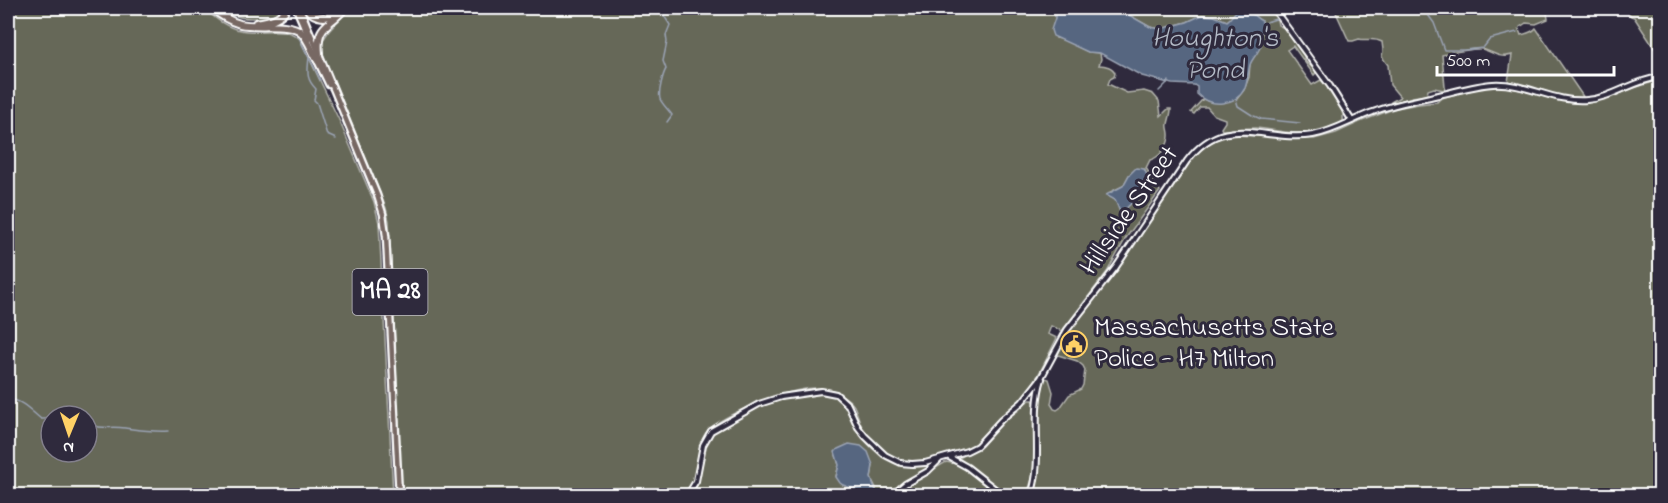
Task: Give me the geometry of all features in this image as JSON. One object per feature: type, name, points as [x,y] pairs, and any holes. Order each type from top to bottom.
[{"type":"highway","points":[[212,8],[225,18],[242,25],[297,29],[304,36],[318,61]]},
{"type":"highway","points":[[220,8],[234,19],[256,23],[276,18],[286,8]]},
{"type":"highway","points":[[306,8],[313,14],[325,17],[343,8]]},
{"type":"highway","points":[[319,53],[318,42],[321,32],[343,8]]},
{"type":"main road","name":"MA 28","points":[[298,8],[318,61],[336,98]]},
{"type":"main road","name":"MA 28","points":[[298,8],[319,53],[377,195],[385,227],[399,495]]},
{"type":"main road","points":[[1273,8],[1330,86],[1352,121]]},
{"type":"main road","name":"Hillside Street","points":[[941,459],[981,443],[1024,399],[1044,373],[1068,328],[1116,267],[1189,158],[1200,146],[1218,135],[1246,131],[1306,136],[1328,131],[1391,106],[1488,84],[1511,85],[1562,99],[1586,100],[1608,95],[1644,80],[1660,77]]},
{"type":"main road","points":[[1031,495],[1036,476],[1037,404],[1044,373]]},
{"type":"main road","points":[[687,495],[697,480],[704,444],[713,430],[766,401],[819,391],[832,392],[842,399],[862,433],[890,458],[910,464],[941,459]]},
{"type":"main road","points":[[948,457],[968,467],[1004,495]]},
{"type":"main road","points":[[891,495],[928,471],[941,459]]},
{"type":"green space","points":[[30,8],[203,8],[235,29],[286,32],[300,39],[339,120],[374,202],[379,223],[393,495],[8,495],[8,11]]},
{"type":"green space","points":[[228,8],[282,8],[278,13],[249,18],[231,14]]},
{"type":"green space","points":[[350,8],[1055,8],[1056,38],[1088,52],[1100,53],[1099,65],[1112,69],[1115,73],[1108,84],[1127,93],[1144,91],[1153,94],[1159,101],[1161,116],[1171,109],[1168,125],[1169,138],[1163,150],[1157,157],[1150,160],[1146,168],[1160,191],[1126,238],[1107,272],[1062,331],[1051,326],[1048,334],[1057,338],[1026,394],[970,447],[924,461],[907,462],[896,459],[887,454],[867,435],[851,402],[837,392],[809,389],[790,392],[752,405],[709,429],[700,445],[693,481],[683,495],[402,495],[389,221],[386,208],[322,51],[321,43]],"holes":[[[1144,169],[1151,182],[1147,192],[1122,212],[1120,211],[1110,192],[1123,186],[1129,175]]]},
{"type":"green space","points":[[1122,8],[1269,8],[1278,25],[1284,28],[1304,56],[1305,61],[1316,71],[1315,74],[1293,46],[1287,50],[1312,85],[1321,80],[1329,89],[1342,110],[1343,121],[1324,132],[1301,134],[1255,128],[1222,130],[1225,119],[1214,115],[1207,107],[1200,107],[1194,114],[1191,112],[1203,99],[1208,101],[1237,99],[1244,90],[1249,77],[1250,63],[1261,45],[1262,21],[1254,18],[1245,9],[1240,10],[1227,21],[1214,16],[1202,15],[1161,29],[1150,27],[1127,14]]},
{"type":"green space","points":[[1334,8],[1553,8],[1547,12],[1548,19],[1536,24],[1526,23],[1519,30],[1521,35],[1536,28],[1584,98],[1564,97],[1508,82],[1512,55],[1500,56],[1479,49],[1442,55],[1444,90],[1434,88],[1428,90],[1427,95],[1391,104],[1400,97],[1390,85],[1388,65],[1382,57],[1382,42],[1373,39],[1349,41]]},
{"type":"green space","points":[[1625,8],[1660,8],[1660,57],[1634,17]]},
{"type":"green space","points":[[1660,81],[1660,495],[1033,496],[1039,466],[1040,407],[1045,378],[1049,379],[1053,392],[1051,404],[1057,410],[1069,395],[1081,389],[1085,370],[1083,366],[1077,361],[1058,355],[1060,348],[1073,324],[1114,274],[1169,189],[1191,159],[1204,146],[1219,138],[1234,135],[1314,139],[1336,133],[1396,108],[1437,102],[1445,97],[1489,87],[1514,88],[1564,102],[1585,103],[1595,102],[1641,85]]},
{"type":"green space","points":[[821,393],[833,394],[842,401],[862,438],[887,460],[908,466],[933,463],[888,495],[873,495],[876,493],[876,488],[871,478],[873,465],[836,455],[839,465],[836,476],[843,485],[871,495],[690,496],[698,482],[708,439],[719,429],[765,404]]},
{"type":"green space","points":[[1033,400],[1035,404],[1034,472],[1027,495],[1008,495],[959,458],[982,446],[1005,420]]},
{"type":"green space","points":[[946,462],[968,470],[1001,496],[894,496],[905,486]]},
{"type":"water","name":"Houghton's Pond","points":[[1055,8],[1122,8],[1127,14],[1150,27],[1161,29],[1202,15],[1214,16],[1227,21],[1237,11],[1243,9],[1262,21],[1261,43],[1251,62],[1246,85],[1241,94],[1229,102],[1216,103],[1197,94],[1197,87],[1194,85],[1172,84],[1142,76],[1100,53],[1088,52],[1053,36],[1051,30]]},
{"type":"water","points":[[1136,168],[1144,169],[1151,183],[1147,192],[1120,212],[1115,200],[1106,195],[1123,186]]},
{"type":"water","points":[[849,444],[861,446],[868,452],[873,465],[871,478],[876,491],[873,495],[843,485],[836,477],[839,465],[835,452]]},
{"type":"waterway","points":[[659,8],[670,25],[666,35],[663,61],[666,69],[660,92],[661,101],[672,115],[667,122]]},
{"type":"waterway","points":[[1423,8],[1434,23],[1444,50],[1483,48],[1490,39],[1517,32]]},
{"type":"waterway","points":[[1266,22],[1276,19]]},
{"type":"waterway","points":[[298,34],[320,80]]},
{"type":"waterway","points":[[309,56],[309,78],[316,89],[314,100],[327,135],[336,139]]},
{"type":"waterway","points":[[1159,91],[1169,81]]},
{"type":"waterway","points":[[1236,99],[1238,106],[1252,115]]},
{"type":"waterway","points":[[1254,116],[1261,119],[1300,123]]},
{"type":"waterway","points":[[8,399],[22,403],[39,417]]},
{"type":"waterway","points":[[99,427],[169,431]]},
{"type":"place","name":"Massachusetts State Police - H7 Milton","points":[[1074,344]]}]
